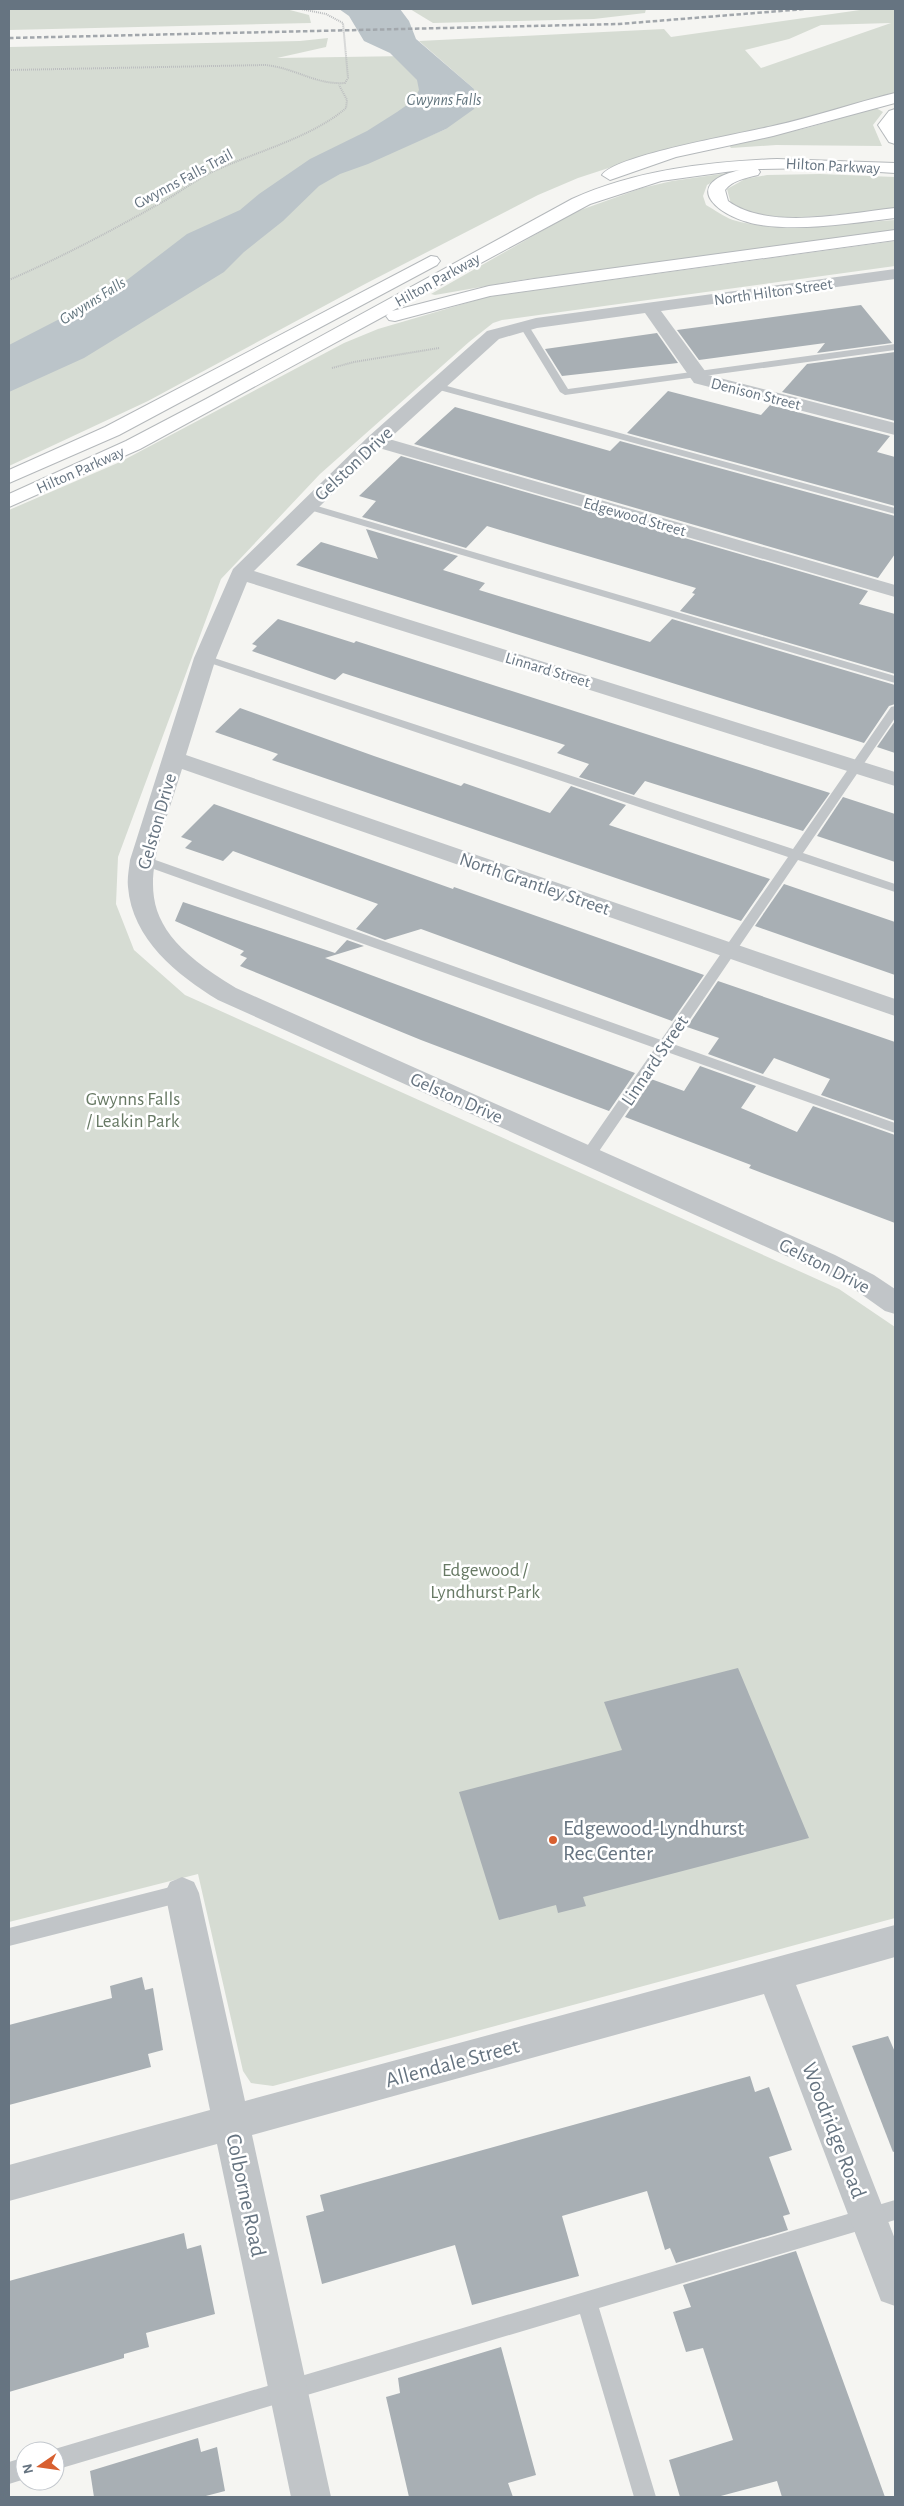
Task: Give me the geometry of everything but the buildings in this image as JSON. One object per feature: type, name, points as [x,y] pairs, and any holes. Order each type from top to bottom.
[{"type":"main road","points":[[609,176],[632,165],[665,155],[805,123],[895,98]]},
{"type":"main road","points":[[895,114],[886,126],[895,140]]},
{"type":"main road","name":"Hilton Parkway","points":[[532,207],[565,191],[652,164],[738,151],[825,150],[894,163]]},
{"type":"main road","points":[[894,163],[788,169],[744,174],[721,184],[716,191],[716,198],[721,206],[732,212],[761,220],[800,220],[895,213]]},
{"type":"main road","name":"Hilton Parkway","points":[[9,501],[133,445],[584,200],[624,186],[666,175],[746,164],[894,163]]},
{"type":"main road","points":[[334,336],[427,306],[489,291],[895,235]]},
{"type":"main road","name":"Hilton Parkway","points":[[9,477],[138,418],[447,253]]},
{"type":"street","name":"North Hilton Street","points":[[650,308],[895,274]]},
{"type":"street","name":"Gelston Drive","points":[[650,308],[524,325],[493,335],[375,441],[240,572],[205,658],[142,860],[139,889],[145,914],[157,935],[175,958],[196,976],[227,994],[825,1262],[864,1282],[895,1303]]},
{"type":"street","name":"Denison Street","points":[[650,308],[701,379],[895,429]]},
{"type":"street","name":"Edgewood Street","points":[[375,441],[895,590]]},
{"type":"street","name":"Linnard Street","points":[[240,572],[895,778]]},
{"type":"street","name":"North Grantley Street","points":[[174,759],[895,1008]]},
{"type":"street","name":"Colborne Road","points":[[182,1893],[311,2497]]},
{"type":"street","name":"Allendale Street","points":[[9,2183],[895,1941]]},
{"type":"street","name":"Woodridge Road","points":[[774,1974],[882,2214],[895,2287]]},
{"type":"lane","points":[[524,325],[565,392],[895,347]]},
{"type":"lane","points":[[436,386],[895,511]]},
{"type":"lane","points":[[307,506],[895,680]]},
{"type":"lane","points":[[205,658],[895,888]]},
{"type":"lane","name":"Linnard Street","points":[[588,1156],[895,710]]},
{"type":"lane","points":[[142,860],[895,1128]]},
{"type":"lane","points":[[9,1937],[182,1893]]},
{"type":"lane","points":[[65,2456],[882,2214]]},
{"type":"lane","points":[[587,2302],[645,2497]]},
{"type":"path","points":[[9,70],[265,65],[284,67],[327,84],[339,85],[345,83],[348,78],[343,23],[326,14],[301,9]]},
{"type":"path","name":"Gwynns Falls Trail","points":[[9,280],[67,255],[186,189],[208,174],[330,120],[346,108],[347,100],[339,85]]},
{"type":"path","points":[[328,370],[354,362],[428,349],[462,345],[479,347]]},
{"type":"green space","points":[[9,9],[286,9],[309,15],[311,23],[9,30]]},
{"type":"green space","points":[[410,9],[646,9],[645,13],[594,19],[433,23]]},
{"type":"green space","points":[[895,9],[895,95],[794,122],[633,160],[578,178],[538,195],[365,284],[148,401],[9,466],[9,47],[300,41],[328,38],[326,47],[277,58],[407,56],[451,103],[427,137],[446,129],[473,88],[419,41],[664,29],[671,37],[860,10]],"holes":[[[891,23],[761,68],[745,50],[789,39],[821,25]]]},
{"type":"green space","points":[[876,108],[883,112],[873,125],[882,146],[776,145],[731,148],[729,145],[807,128]]},
{"type":"green space","points":[[728,173],[707,185],[703,196],[706,205],[733,220],[751,224],[792,227],[895,220],[895,231],[521,280],[435,295],[431,294],[575,212],[642,188],[672,181]]},
{"type":"green space","points":[[820,174],[895,177],[895,210],[791,218],[749,214],[731,204],[727,189],[745,179],[767,175]]},
{"type":"green space","name":"Edgewood / Lyndhurst Park","points":[[895,241],[895,266],[502,320],[493,323],[469,342],[320,474],[221,579],[118,857],[116,904],[134,950],[185,995],[839,1289],[895,1327],[895,1918],[273,2086],[251,2083],[243,2071],[198,1874],[9,1922],[9,510],[120,462],[344,343],[378,329],[487,297]]},
{"type":"water","name":"Gwynns Falls","points":[[339,9],[400,9],[409,21],[416,39],[473,88],[478,97],[474,109],[446,129],[368,164],[340,174],[319,186],[283,221],[244,252],[224,272],[84,358],[9,392],[9,345],[110,293],[187,234],[240,210],[259,194],[310,159],[367,131],[414,100],[419,90],[417,80],[390,53],[364,41],[349,16]]},
{"type":"railway","points":[[9,38],[619,24],[805,9]]},
{"type":"place","name":"Edgewood-Lyndhurst Rec Center","points":[[553,1840]]},
{"type":"park label","name":"Gwynns Falls / Leakin Park","points":[[133,1109]]}]
